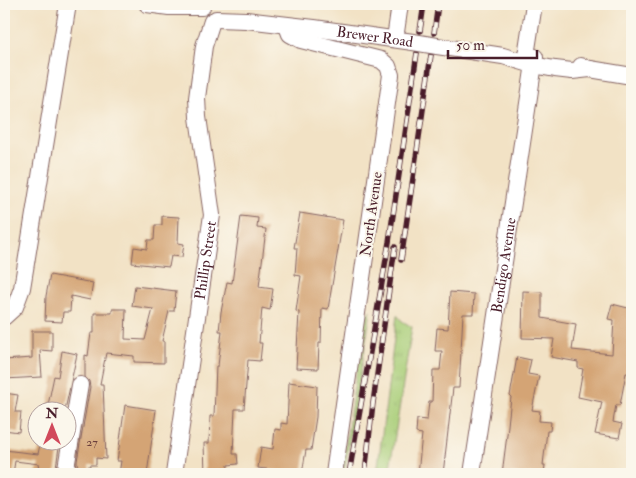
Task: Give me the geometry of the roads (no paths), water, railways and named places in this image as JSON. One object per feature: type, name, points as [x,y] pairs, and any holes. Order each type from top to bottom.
[{"type":"street","points":[[4,317],[16,307],[22,288],[68,4]]},
{"type":"street","name":"Brewer Road","points":[[147,4],[209,11],[246,20],[394,39],[530,60],[572,71],[590,70],[632,76]]},
{"type":"street","points":[[394,39],[400,4]]},
{"type":"street","name":"Bendigo Avenue","points":[[472,474],[530,60],[534,4]]},
{"type":"street","name":"Phillip Street","points":[[174,474],[212,215],[197,98],[209,11]]},
{"type":"street","name":"North Avenue","points":[[287,26],[290,34],[301,40],[381,60],[388,66],[391,75],[334,474]]},
{"type":"street","points":[[65,474],[80,385]]},
{"type":"railway","points":[[420,31],[424,4]]},
{"type":"railway","points":[[434,33],[438,4]]},
{"type":"railway","points":[[349,474],[389,242],[417,53]]},
{"type":"railway","points":[[401,260],[431,55]]},
{"type":"railway","points":[[365,474],[395,247]]}]
